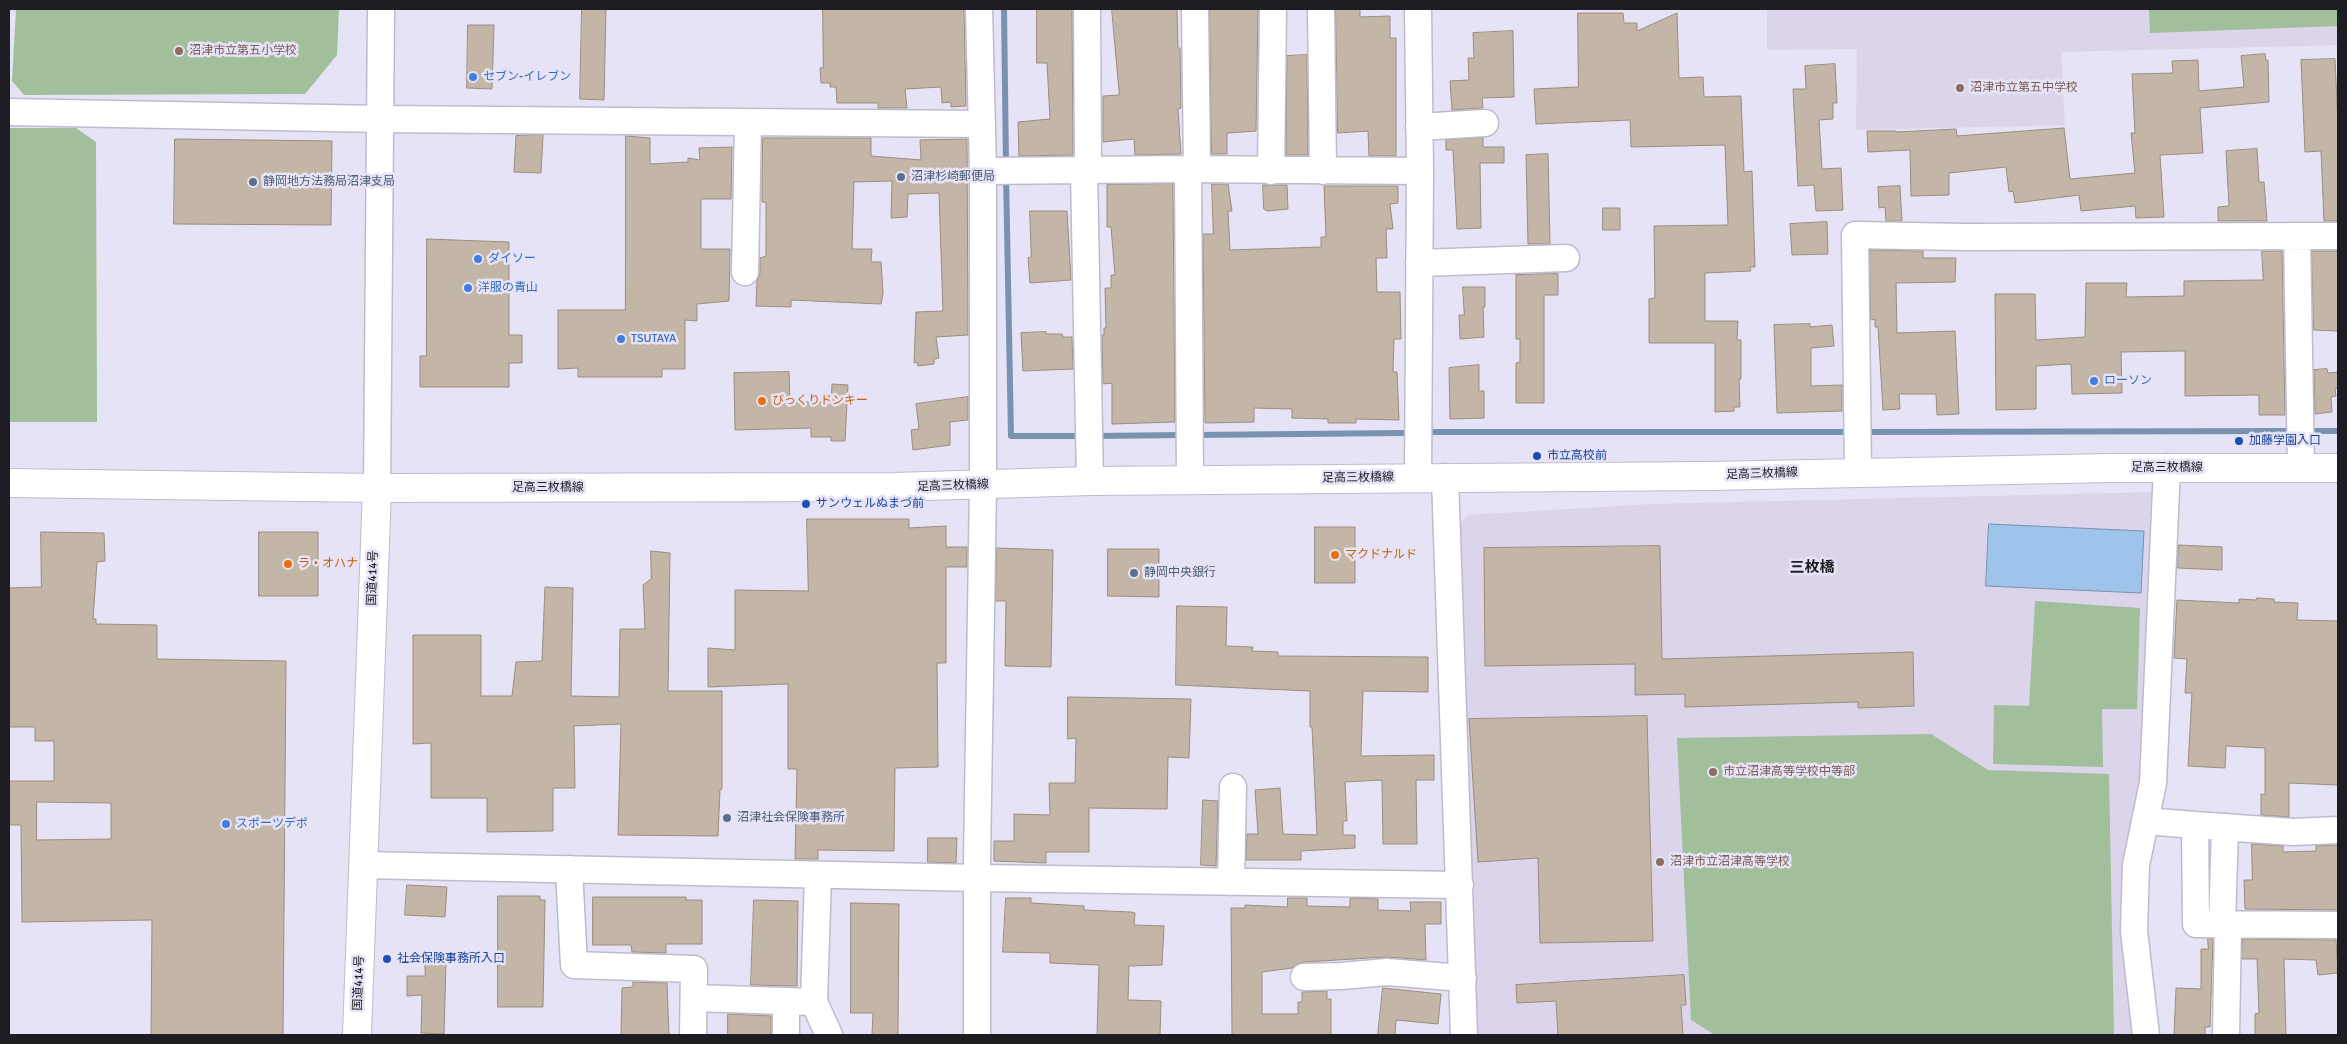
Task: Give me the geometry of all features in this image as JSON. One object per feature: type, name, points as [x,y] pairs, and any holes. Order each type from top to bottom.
[{"type":"main road","name":"足高三枚橋線","points":[[377,488],[885,487],[1090,481],[1709,476],[1858,471],[2167,467],[2301,457],[2338,468]]},
{"type":"main road","points":[[9,483],[377,488]]},
{"type":"main road","name":"国道414号","points":[[357,1035],[377,488]]},
{"type":"street","points":[[377,488],[381,9]]},
{"type":"street","points":[[977,1035],[983,485],[984,171],[981,124],[979,9]]},
{"type":"street","points":[[1087,9],[1088,161],[1084,171],[1090,481]]},
{"type":"street","points":[[1190,480],[1195,9]]},
{"type":"street","points":[[1271,171],[1273,9]]},
{"type":"street","points":[[1321,9],[1323,172]]},
{"type":"street","points":[[1418,9],[1420,171],[1418,478]]},
{"type":"street","points":[[9,112],[381,119],[981,124]]},
{"type":"street","points":[[745,272],[748,122]]},
{"type":"street","points":[[1419,127],[1485,123]]},
{"type":"street","points":[[984,171],[1192,169],[1323,172],[1420,171]]},
{"type":"street","points":[[1858,471],[1855,235],[1965,237],[2338,236]]},
{"type":"street","points":[[2297,236],[2301,457]]},
{"type":"street","points":[[1419,263],[1566,258]]},
{"type":"street","points":[[2146,1035],[2134,931],[2136,865],[2153,783],[2167,467]]},
{"type":"street","points":[[1445,477],[1464,1035]]},
{"type":"street","points":[[1231,882],[1233,787]]},
{"type":"street","points":[[2145,820],[2293,832],[2338,830]]},
{"type":"street","points":[[2195,825],[2196,924],[2338,925]]},
{"type":"street","points":[[2224,827],[2226,1035]]},
{"type":"street","points":[[363,865],[978,878],[1460,885]]},
{"type":"street","points":[[569,869],[574,965],[694,969],[693,1035]]},
{"type":"street","points":[[818,874],[814,1002],[829,1035]]},
{"type":"street","points":[[1304,976],[1341,976],[1387,972],[1463,978]]},
{"type":"street","points":[[694,998],[814,1002]]},
{"type":"street","points":[[786,1001],[786,1035]]},
{"type":"shaded area","name":"沼津市立第五中学校","points":[[1767,9],[2338,9],[2338,45],[2061,52],[2065,125],[1856,130],[1857,49],[1767,50]]},
{"type":"shaded area","points":[[2156,492],[2144,781],[2123,930],[2132,1035],[1476,1035],[1458,524],[1469,515],[1652,504]]},
{"type":"green space","name":"沼津市立第五小学校","points":[[16,9],[339,9],[337,55],[305,94],[24,95],[12,81]]},
{"type":"green space","points":[[2149,9],[2338,9],[2338,26],[2150,33]]},
{"type":"green space","points":[[9,128],[76,128],[96,142],[97,422],[9,422]]},
{"type":"green space","points":[[2035,601],[2140,608],[2137,709],[2102,709],[2103,767],[1993,764],[1994,705],[2029,706]]},
{"type":"green space","points":[[1931,734],[1988,770],[2109,774],[2114,1035],[1715,1035],[1691,1020],[1677,738]]},
{"type":"water","points":[[1989,524],[2144,531],[2141,593],[1986,586]]},
{"type":"building","points":[[582,9],[606,9],[604,100],[580,99]]},
{"type":"building","points":[[823,9],[964,9],[966,106],[951,107],[951,102],[942,103],[941,87],[905,89],[907,108],[878,108],[878,103],[837,103],[836,87],[830,87],[830,83],[821,83],[820,68],[823,68]]},
{"type":"building","points":[[1037,9],[1072,9],[1073,155],[1019,156],[1018,122],[1050,119],[1047,63],[1037,63]]},
{"type":"building","points":[[1112,9],[1177,9],[1178,48],[1180,48],[1181,108],[1178,109],[1181,154],[1135,155],[1134,139],[1103,142],[1103,96],[1119,95]]},
{"type":"building","points":[[1210,9],[1258,9],[1256,131],[1227,133],[1227,154],[1212,154]]},
{"type":"building","points":[[1336,9],[1360,9],[1360,17],[1390,16],[1390,38],[1396,38],[1396,156],[1369,156],[1368,131],[1338,133]]},
{"type":"building","points":[[1578,13],[1623,13],[1624,23],[1637,23],[1637,31],[1677,13],[1679,78],[1703,77],[1704,97],[1741,96],[1744,172],[1752,171],[1755,267],[1750,267],[1751,271],[1705,273],[1705,321],[1738,321],[1737,340],[1741,340],[1740,407],[1734,407],[1734,411],[1715,412],[1715,343],[1649,343],[1649,299],[1655,298],[1654,226],[1728,225],[1725,145],[1631,147],[1630,120],[1536,124],[1534,89],[1578,87]]},
{"type":"building","points":[[468,25],[494,25],[492,89],[467,88]]},
{"type":"building","points":[[1513,31],[1514,97],[1482,98],[1483,108],[1452,110],[1450,81],[1469,80],[1468,58],[1474,58],[1473,33]]},
{"type":"building","points":[[2265,54],[2266,60],[2268,60],[2269,102],[2200,108],[2203,153],[2160,155],[2164,217],[2136,218],[2135,206],[2081,211],[2079,195],[2015,203],[2013,191],[2009,192],[2006,167],[1949,173],[1949,195],[1911,196],[1910,150],[1868,152],[1867,131],[1896,132],[1956,129],[1957,136],[2064,128],[2070,179],[2135,173],[2131,133],[2135,133],[2132,74],[2173,73],[2172,61],[2198,60],[2199,91],[2244,87],[2241,56]]},
{"type":"building","points":[[1307,55],[1308,155],[1286,155],[1287,56]]},
{"type":"building","points":[[2335,59],[2338,123],[2338,221],[2324,221],[2321,151],[2305,152],[2301,60]]},
{"type":"building","points":[[1835,64],[1837,103],[1833,103],[1833,119],[1819,120],[1822,169],[1841,168],[1843,210],[1816,211],[1814,185],[1798,186],[1793,89],[1806,89],[1805,66]]},
{"type":"building","points":[[543,135],[541,173],[514,172],[516,136]]},
{"type":"building","points":[[626,136],[650,138],[650,164],[688,162],[688,158],[700,160],[699,148],[732,147],[731,199],[701,199],[701,249],[730,249],[729,301],[697,304],[697,321],[685,320],[685,369],[662,369],[662,377],[578,377],[578,368],[558,369],[558,310],[625,310]]},
{"type":"building","points":[[763,138],[871,138],[871,156],[921,160],[920,140],[967,139],[968,335],[936,337],[939,358],[934,359],[934,364],[918,366],[917,362],[914,363],[916,312],[943,311],[939,193],[908,194],[907,217],[891,218],[892,181],[854,182],[852,249],[872,249],[871,262],[881,262],[883,293],[881,304],[791,300],[791,307],[756,306],[760,258],[766,256],[766,202],[762,202]]},
{"type":"building","points":[[1483,138],[1483,147],[1504,147],[1504,163],[1480,163],[1481,228],[1457,229],[1453,150],[1446,150],[1446,140]]},
{"type":"building","name":"静岡地方法務局沼津支局","points":[[175,139],[332,141],[331,225],[174,224]]},
{"type":"building","points":[[2257,149],[2259,182],[2264,182],[2267,221],[2218,221],[2218,207],[2229,206],[2226,151]]},
{"type":"building","points":[[1548,154],[1550,244],[1528,244],[1526,155]]},
{"type":"building","points":[[1173,184],[1175,422],[1112,424],[1112,383],[1103,384],[1102,335],[1104,335],[1104,328],[1106,328],[1105,288],[1111,288],[1111,275],[1115,275],[1111,227],[1107,227],[1107,185]]},
{"type":"building","points":[[1212,184],[1228,184],[1232,211],[1228,211],[1230,250],[1321,247],[1321,237],[1326,237],[1324,186],[1398,186],[1398,203],[1390,204],[1393,229],[1386,229],[1387,258],[1376,258],[1377,292],[1400,292],[1401,339],[1394,339],[1393,372],[1397,372],[1399,420],[1356,419],[1356,423],[1328,423],[1328,419],[1292,418],[1292,409],[1254,408],[1254,422],[1205,423],[1203,234],[1213,234]]},
{"type":"building","points":[[1263,185],[1287,185],[1288,209],[1267,211],[1264,209]]},
{"type":"building","points":[[1900,186],[1902,221],[1886,221],[1885,207],[1879,208],[1878,187]]},
{"type":"building","points":[[1603,208],[1620,208],[1620,230],[1603,230]]},
{"type":"building","points":[[1030,211],[1067,211],[1071,280],[1030,283],[1028,258],[1031,257]]},
{"type":"building","points":[[1827,222],[1828,254],[1792,255],[1790,224]]},
{"type":"building","name":"洋服の青山","points":[[427,239],[509,242],[509,335],[522,335],[522,363],[509,363],[509,387],[420,387],[420,356],[426,356]]},
{"type":"building","points":[[1870,250],[1923,251],[1923,258],[1956,258],[1955,282],[1896,283],[1897,333],[1955,331],[1959,414],[1937,415],[1936,394],[1899,394],[1900,409],[1883,410],[1878,327],[1875,327],[1875,319],[1871,320]]},
{"type":"building","points":[[2262,251],[2282,251],[2285,415],[2259,415],[2259,395],[2185,396],[2185,351],[2121,352],[2122,393],[2072,394],[2071,364],[2036,366],[2036,409],[1996,410],[1995,294],[2035,294],[2036,340],[2085,337],[2086,283],[2127,283],[2126,297],[2184,296],[2184,281],[2263,280]]},
{"type":"building","points":[[2312,251],[2338,251],[2338,331],[2314,330]]},
{"type":"building","points":[[1558,274],[1558,295],[1544,295],[1544,403],[1516,403],[1516,363],[1520,362],[1520,339],[1516,339],[1516,275]]},
{"type":"building","points":[[1463,287],[1485,287],[1485,307],[1483,307],[1484,337],[1460,339],[1459,315],[1464,315]]},
{"type":"building","points":[[1810,324],[1810,327],[1832,325],[1834,346],[1811,348],[1811,386],[1842,385],[1842,411],[1777,413],[1774,325]]},
{"type":"building","points":[[1046,332],[1046,334],[1062,334],[1063,337],[1072,337],[1073,369],[1023,371],[1021,333]]},
{"type":"building","points":[[1479,365],[1479,391],[1484,391],[1484,418],[1450,419],[1449,368]]},
{"type":"building","points":[[2327,369],[2328,373],[2338,372],[2338,388],[2335,389],[2336,396],[2331,397],[2332,412],[2315,414],[2314,370]]},
{"type":"building","points":[[789,372],[790,402],[831,402],[832,384],[848,385],[845,441],[831,441],[831,437],[811,437],[811,428],[735,430],[734,373]]},
{"type":"building","points":[[968,397],[968,420],[950,422],[950,445],[913,450],[911,430],[919,429],[916,404]]},
{"type":"building","points":[[807,519],[909,519],[909,528],[946,526],[946,547],[967,547],[967,567],[946,567],[946,663],[937,663],[938,767],[895,768],[894,851],[818,850],[818,859],[795,859],[797,769],[788,769],[788,684],[708,687],[708,648],[735,650],[735,590],[808,591]]},
{"type":"building","name":"マクドナルド","points":[[1315,527],[1355,527],[1355,583],[1315,583]]},
{"type":"building","points":[[41,532],[104,533],[105,561],[97,562],[93,619],[96,619],[96,624],[157,625],[157,659],[286,661],[283,1035],[151,1035],[152,920],[22,922],[21,825],[9,825],[9,781],[54,781],[54,741],[35,741],[35,727],[9,727],[9,588],[41,587]],"holes":[[[37,802],[111,803],[111,839],[37,840]]]},
{"type":"building","name":"ラ・オハナ","points":[[259,532],[318,532],[318,596],[259,596]]},
{"type":"building","points":[[2179,545],[2222,547],[2222,570],[2178,568]]},
{"type":"building","points":[[1660,546],[1662,659],[1913,652],[1914,706],[1858,708],[1858,702],[1685,707],[1685,694],[1635,695],[1635,664],[1485,666],[1484,548]]},
{"type":"building","points":[[997,548],[1053,550],[1051,667],[1005,666],[1006,601],[996,601]]},
{"type":"building","name":"静岡中央銀行","points":[[1108,549],[1159,549],[1159,597],[1108,596]]},
{"type":"building","points":[[651,551],[670,553],[668,691],[722,691],[722,789],[720,790],[718,836],[618,835],[621,724],[574,726],[575,788],[553,788],[553,831],[487,832],[487,798],[431,798],[431,743],[413,744],[413,635],[481,635],[481,696],[512,696],[516,662],[542,661],[545,587],[573,588],[571,696],[619,697],[620,629],[645,629],[643,585],[651,579]]},
{"type":"building","points":[[2257,598],[2274,599],[2274,602],[2298,603],[2297,620],[2338,621],[2338,785],[2289,783],[2289,817],[2261,815],[2261,794],[2265,795],[2265,748],[2226,746],[2225,768],[2188,766],[2192,693],[2185,693],[2187,659],[2174,658],[2177,600],[2239,603],[2239,599],[2256,600]]},
{"type":"building","points":[[1177,606],[1227,607],[1226,646],[1253,647],[1252,651],[1278,652],[1278,656],[1428,657],[1428,692],[1363,691],[1361,756],[1434,755],[1434,780],[1416,780],[1417,844],[1383,844],[1382,780],[1345,782],[1347,821],[1343,821],[1343,835],[1355,835],[1355,848],[1301,851],[1301,860],[1246,860],[1247,834],[1258,834],[1255,790],[1280,788],[1283,834],[1317,835],[1312,727],[1310,727],[1310,691],[1176,685]]},
{"type":"building","points":[[1068,697],[1191,699],[1189,758],[1168,757],[1167,809],[1089,808],[1089,852],[1046,852],[1046,863],[994,861],[994,841],[1014,841],[1014,814],[1050,815],[1049,783],[1075,783],[1076,738],[1068,739]]},
{"type":"building","points":[[1647,716],[1653,941],[1540,943],[1538,858],[1478,862],[1469,719]]},
{"type":"building","points":[[1203,800],[1218,801],[1216,866],[1201,865]]},
{"type":"building","points":[[928,838],[957,838],[956,863],[928,862]]},
{"type":"building","points":[[2252,844],[2283,846],[2283,852],[2316,851],[2316,846],[2338,845],[2338,910],[2245,909],[2244,880],[2252,880]]},
{"type":"building","points":[[407,885],[447,887],[445,917],[405,915]]},
{"type":"building","points":[[498,896],[540,896],[540,900],[545,900],[543,1007],[498,1007]]},
{"type":"building","points":[[593,897],[686,897],[686,900],[702,900],[702,944],[666,944],[666,953],[632,952],[631,945],[593,945]]},
{"type":"building","points":[[1006,898],[1031,898],[1031,903],[1084,906],[1084,910],[1131,912],[1135,913],[1134,925],[1164,926],[1162,965],[1129,966],[1128,1000],[1161,1001],[1160,1035],[1097,1035],[1099,965],[1050,963],[1050,953],[1003,952]]},
{"type":"building","points":[[1288,898],[1307,898],[1307,906],[1350,907],[1350,898],[1378,899],[1378,910],[1411,911],[1410,902],[1441,902],[1441,924],[1425,924],[1426,960],[1386,957],[1304,962],[1292,968],[1262,972],[1262,1014],[1298,1014],[1298,1002],[1302,1002],[1302,992],[1327,991],[1327,999],[1331,999],[1331,1035],[1232,1035],[1231,908],[1245,908],[1245,905],[1287,907]]},
{"type":"building","points":[[754,900],[798,901],[797,986],[751,985]]},
{"type":"building","points":[[851,903],[899,904],[898,1035],[872,1035],[873,1013],[851,1013]]},
{"type":"building","points":[[2208,939],[2213,939],[2210,1027],[2205,1027],[2205,1035],[2174,1035],[2176,988],[2201,989],[2201,949],[2208,949]]},
{"type":"building","points":[[2243,939],[2336,940],[2338,973],[2318,975],[2316,960],[2284,959],[2286,1035],[2255,1035],[2255,1014],[2259,1013],[2257,959],[2242,959]]},
{"type":"building","points":[[425,962],[446,962],[444,1034],[421,1033],[422,995],[407,996],[407,976],[425,976]]},
{"type":"building","points":[[1684,975],[1686,1005],[1681,1005],[1683,1035],[1558,1035],[1556,1001],[1517,1003],[1516,985]]},
{"type":"building","points":[[633,982],[667,983],[669,1035],[621,1035],[622,988],[633,987]]},
{"type":"building","points":[[1383,988],[1441,994],[1438,1024],[1396,1020],[1395,1035],[1378,1035]]},
{"type":"building","points":[[728,1014],[771,1016],[771,1035],[728,1035]]},
{"type":"waterway","points":[[1004,9],[1006,165]]},
{"type":"waterway","points":[[1006,175],[1011,436],[1084,436]]},
{"type":"waterway","points":[[1866,432],[2295,431]]},
{"type":"waterway","points":[[2307,431],[2338,431]]},
{"type":"waterway","points":[[1434,432],[1849,432]]},
{"type":"waterway","points":[[1194,435],[1403,433]]},
{"type":"waterway","points":[[1094,436],[1184,435]]},
{"type":"place","name":"沼津市立第五小学校","points":[[179,51]]},
{"type":"place","name":"セブン-イレブン","points":[[473,77]]},
{"type":"place","name":"沼津市立第五中学校","points":[[1960,88]]},
{"type":"place","name":"沼津杉崎郵便局","points":[[901,177]]},
{"type":"place","name":"静岡地方法務局沼津支局","points":[[253,182]]},
{"type":"place","name":"ダイソー","points":[[478,259]]},
{"type":"place","name":"洋服の青山","points":[[468,288]]},
{"type":"place","name":"TSUTAYA","points":[[621,339]]},
{"type":"place","name":"ローソン","points":[[2094,381]]},
{"type":"place","name":"びっくりドンキー","points":[[762,401]]},
{"type":"place","name":"加藤学園入口","points":[[2239,441]]},
{"type":"place","name":"市立高校前","points":[[1537,456]]},
{"type":"place","name":"サンウェルぬまづ前","points":[[806,504]]},
{"type":"place","name":"マクドナルド","points":[[1335,555]]},
{"type":"place","name":"ラ・オハナ","points":[[288,564]]},
{"type":"place","name":"静岡中央銀行","points":[[1134,573]]},
{"type":"place","name":"市立沼津高等学校中等部","points":[[1713,772]]},
{"type":"place","name":"沼津社会保険事務所","points":[[727,818]]},
{"type":"place","name":"スポーツデポ","points":[[226,824]]},
{"type":"place","name":"沼津市立沼津高等学校","points":[[1660,862]]},
{"type":"place","name":"社会保険事務所入口","points":[[387,959]]},
{"type":"district","name":"三枚橋","points":[[1812,568]]}]
